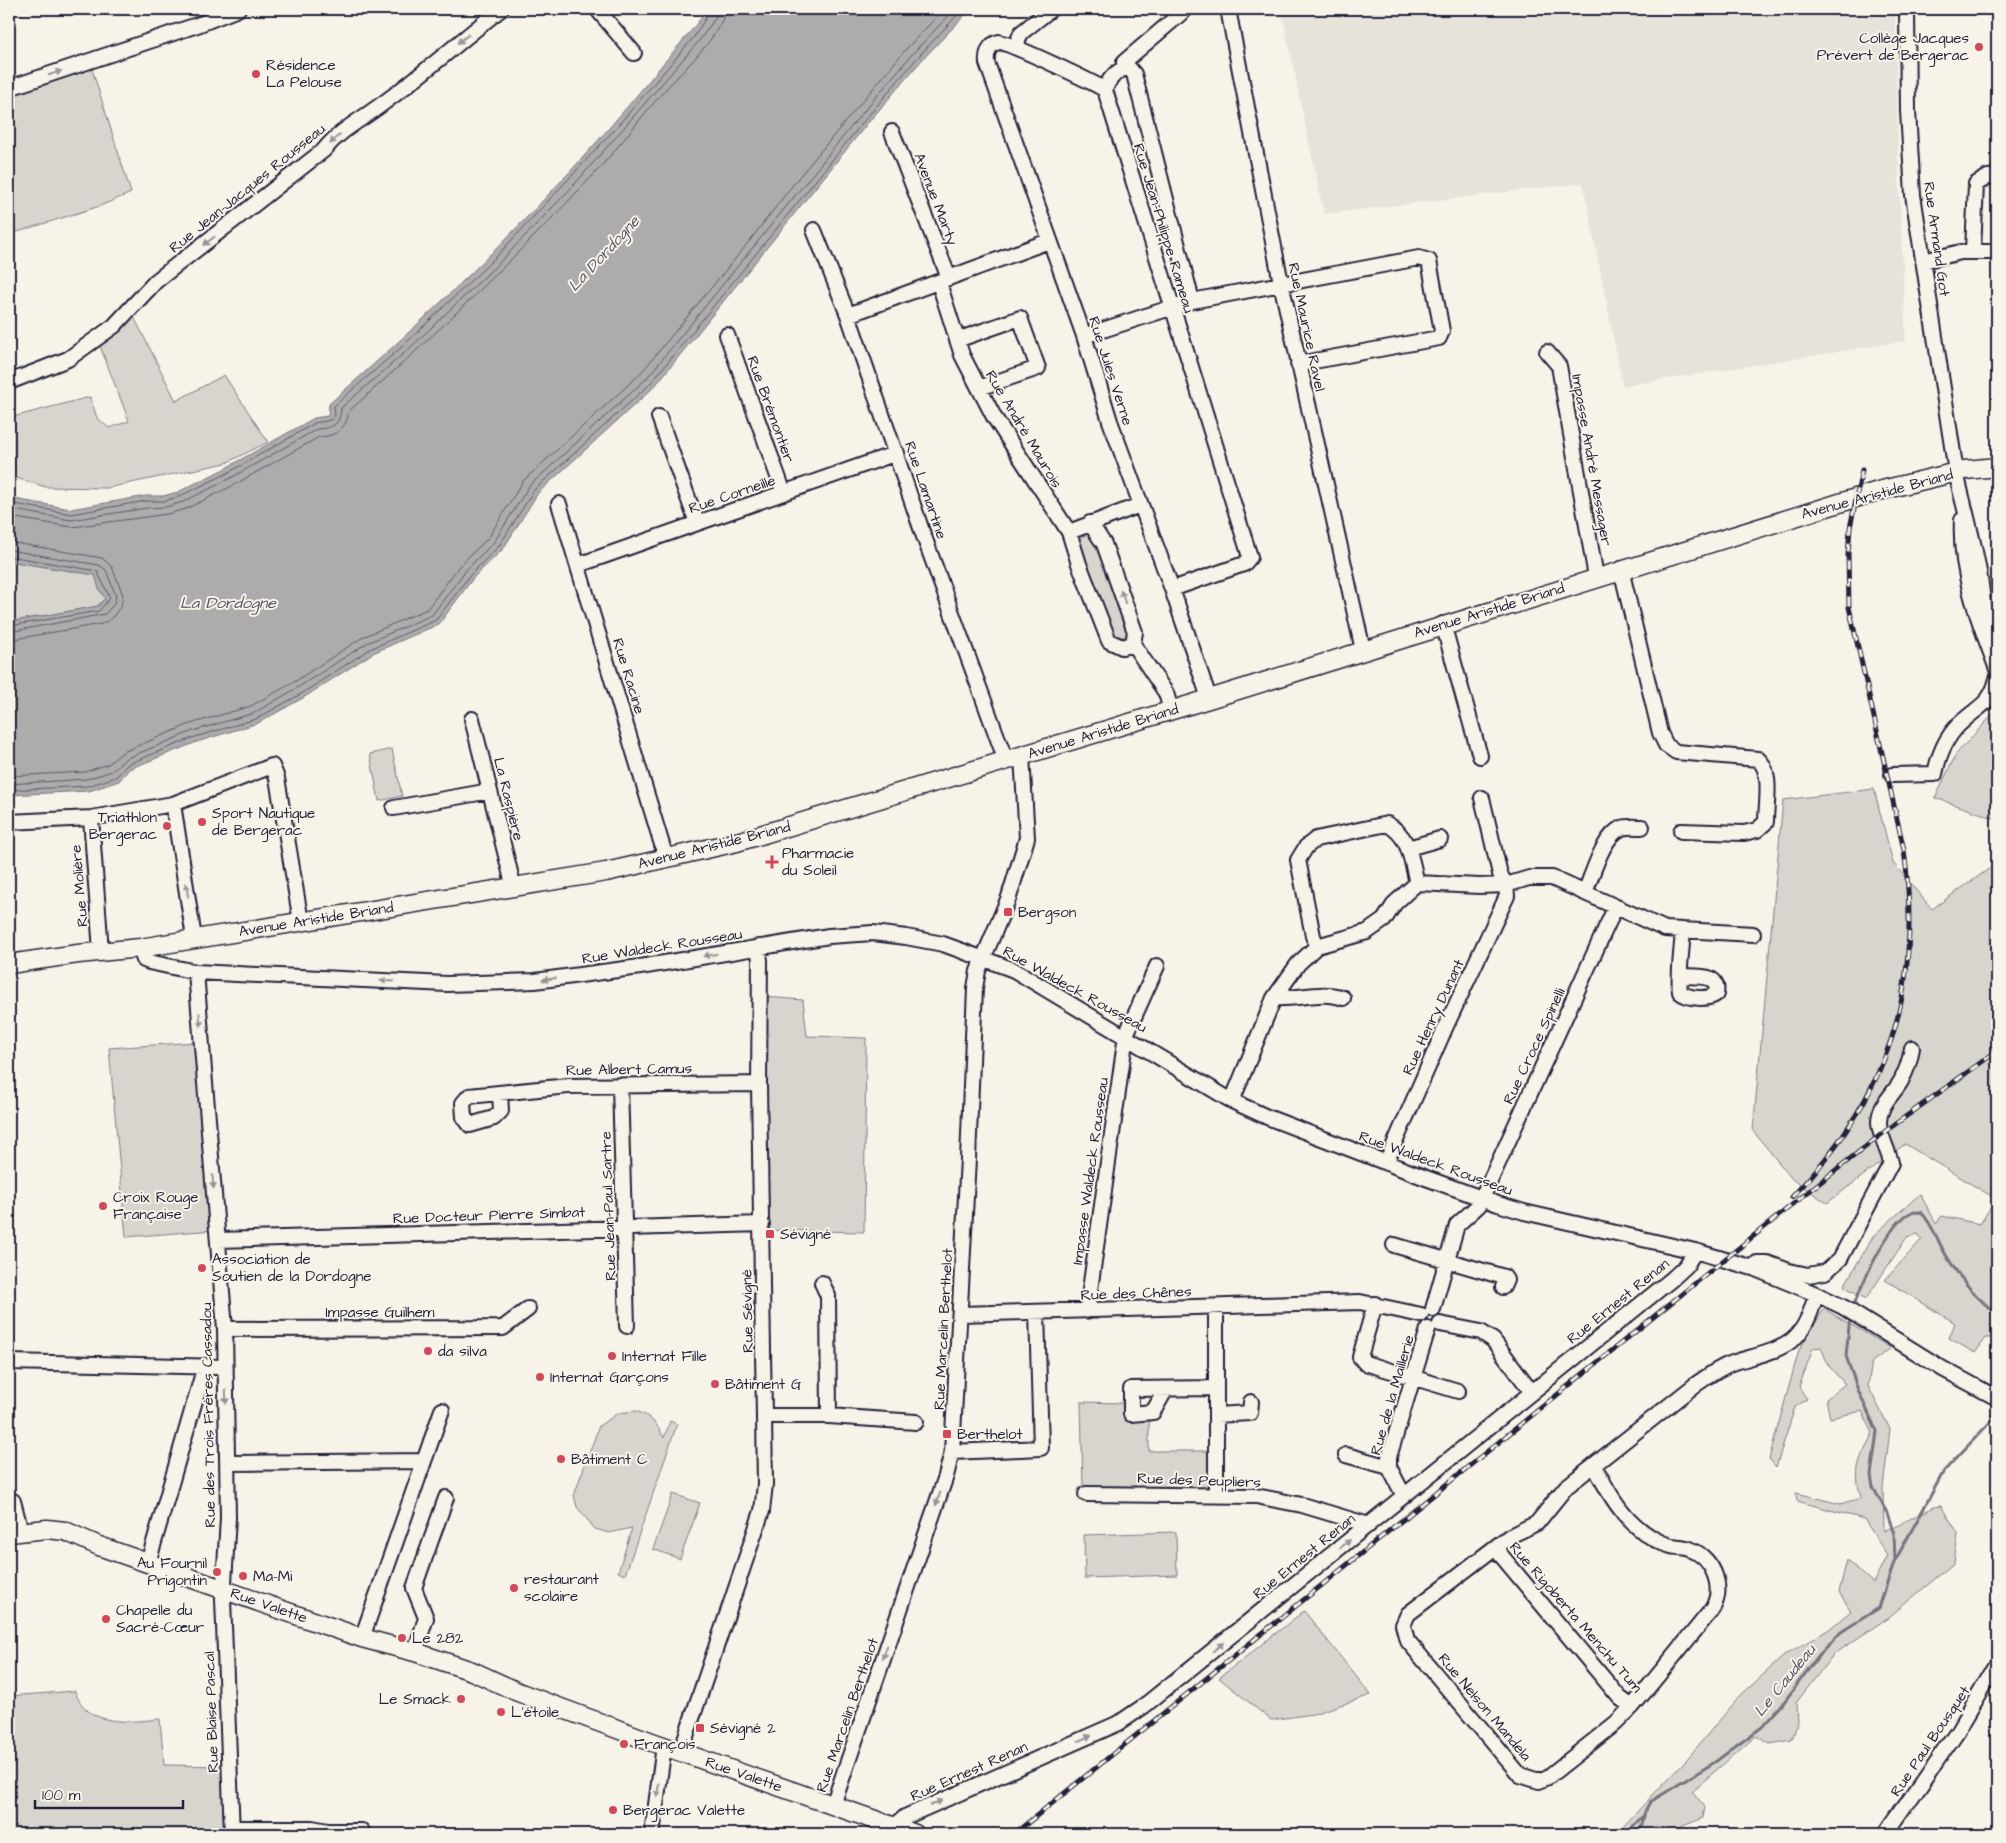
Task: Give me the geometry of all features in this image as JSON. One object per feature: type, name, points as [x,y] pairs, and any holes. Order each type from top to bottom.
[{"type":"main road","name":"Avenue Aristide Briand","points":[[9,964],[101,951],[140,948],[514,888],[606,872],[738,842],[1878,491],[1956,472],[1997,467]]},
{"type":"main road","name":"Rue Valette","points":[[15,1532],[47,1529],[65,1531],[148,1563],[362,1638],[416,1652],[472,1671],[518,1692],[672,1749],[833,1805],[889,1831],[915,1834]]},
{"type":"main road","name":"Rue Valette","points":[[388,1646],[412,1660],[471,1681],[518,1692]]},
{"type":"street","points":[[9,88],[191,27],[238,9]]},
{"type":"street","name":"Rue Jean-Jacques Rousseau","points":[[9,382],[68,359],[114,326],[156,281],[324,150],[332,140],[377,108],[501,9]]},
{"type":"street","points":[[597,9],[634,53]]},
{"type":"street","points":[[1051,9],[1021,33],[1016,46],[1048,64],[1097,84],[1105,90],[1107,83],[1119,71],[1126,69],[1124,62],[1186,9]]},
{"type":"street","name":"Rue Maurice Ravel","points":[[1228,9],[1298,364],[1363,650]]},
{"type":"street","name":"Rue Armand Got","points":[[1907,9],[1909,147],[1913,195],[1956,472],[1985,607],[1984,634],[1997,669]]},
{"type":"street","name":"Rue Jules Verne","points":[[1016,46],[999,42],[991,46],[986,53],[991,75],[1084,336],[1110,422],[1172,589],[1209,698]]},
{"type":"street","name":"Rue Jean-Philippe Rameau","points":[[1126,69],[1130,69],[1134,74],[1192,301]]},
{"type":"street","name":"Rue Jean-Philippe Rameau","points":[[1105,90],[1250,557],[1244,564],[1172,589]]},
{"type":"street","name":"Avenue Marty","points":[[892,132],[944,280]]},
{"type":"street","points":[[1973,251],[1976,184],[1997,176]]},
{"type":"street","name":"Rue Lamartine","points":[[814,230],[848,315],[929,550],[1014,758],[1027,838],[1009,897],[984,958]]},
{"type":"street","points":[[848,315],[1049,241]]},
{"type":"street","points":[[1923,261],[1973,251],[1997,252]]},
{"type":"street","points":[[1084,336],[1192,301],[1419,258],[1429,261],[1442,331],[1438,338],[1298,364]]},
{"type":"street","name":"Rue André Maurois","points":[[944,280],[957,340],[994,417],[1069,532],[1079,564],[1109,641],[1122,646],[1133,644]]},
{"type":"street","points":[[957,340],[1020,318],[1038,368],[979,388]]},
{"type":"street","name":"Rue Brémontier","points":[[727,335],[784,493]]},
{"type":"street","name":"Impasse André Messager","points":[[1547,352],[1559,366],[1596,577]]},
{"type":"street","points":[[659,417],[697,523]]},
{"type":"street","name":"Rue Corneille","points":[[578,565],[896,453]]},
{"type":"street","name":"Rue Racine","points":[[559,504],[666,858]]},
{"type":"street","points":[[1069,532],[1140,505]]},
{"type":"street","points":[[1090,523],[1104,544],[1135,632],[1133,644],[1166,693],[1171,710]]},
{"type":"street","points":[[1621,570],[1660,733],[1666,745],[1676,752],[1758,758],[1764,764],[1767,777],[1766,822],[1757,830],[1744,833],[1681,831]]},
{"type":"street","points":[[1443,624],[1480,756]]},
{"type":"street","points":[[1892,775],[1935,774],[1946,739],[1962,720],[1984,705],[1993,695],[1997,679]]},
{"type":"street","name":"La Raspière","points":[[472,719],[514,888]]},
{"type":"street","points":[[9,822],[91,818],[173,804],[272,766],[277,778],[301,922]]},
{"type":"street","points":[[394,808],[490,791]]},
{"type":"street","points":[[1482,798],[1500,874],[1506,884]]},
{"type":"street","points":[[173,804],[194,938]]},
{"type":"street","name":"Rue Molière","points":[[91,818],[101,951]]},
{"type":"street","points":[[1317,946],[1313,936],[1298,860],[1306,847],[1316,839],[1388,824],[1398,829],[1408,848],[1417,884]]},
{"type":"street","points":[[1585,892],[1607,840],[1613,832],[1624,827],[1642,827]]},
{"type":"street","points":[[1408,848],[1440,839]]},
{"type":"street","points":[[1232,1101],[1274,998],[1298,964],[1317,946],[1367,932],[1384,920],[1395,903],[1417,884],[1479,886],[1506,884],[1529,878],[1552,878],[1658,927],[1753,934]]},
{"type":"street","name":"Rue Henry Dunant","points":[[1386,1163],[1446,1026],[1508,896],[1506,884]]},
{"type":"street","name":"Rue Croce Spinelli","points":[[1481,1198],[1615,908]]},
{"type":"street","points":[[1680,976],[1684,930]]},
{"type":"street","name":"Rue Waldeck Rousseau","points":[[140,948],[144,960],[196,972],[447,984],[535,981],[640,967],[829,936],[873,933],[943,944],[1014,970],[1126,1035],[1232,1101],[1267,1117],[1386,1163],[1524,1212],[1695,1251],[1753,1268],[1842,1307],[1943,1369],[1997,1398]]},
{"type":"street","name":"Rue Sévigné","points":[[652,1834],[672,1749],[762,1511],[765,1484],[766,1416],[759,1084],[760,960],[758,947]]},
{"type":"street","name":"Rue Marcelin Berthelot","points":[[833,1805],[946,1476],[952,1452],[961,1314],[975,988],[978,971],[984,958]]},
{"type":"street","name":"Impasse Waldeck Rousseau","points":[[1086,1311],[1126,1035],[1157,966]]},
{"type":"street","name":"Rue des Trois Frères Cassadou","points":[[196,972],[224,1329],[228,1518],[223,1589]]},
{"type":"street","points":[[1274,998],[1287,999],[1334,995],[1343,998]]},
{"type":"street","points":[[1753,1268],[1757,1263],[1767,1263],[1808,1275],[1825,1272],[1840,1260],[1884,1179],[1890,1163],[1888,1149],[1879,1124],[1880,1111],[1900,1083],[1908,1067],[1912,1048]]},
{"type":"street","name":"Rue Albert Camus","points":[[500,1093],[568,1086],[759,1084]]},
{"type":"street","name":"Rue Jean-Paul Sartre","points":[[620,1085],[627,1326]]},
{"type":"street","points":[[1481,1198],[1479,1205],[1457,1225],[1427,1312],[1440,1314],[1434,1326],[1481,1332],[1492,1340],[1532,1392]]},
{"type":"street","name":"Rue Docteur Pierre Simbat","points":[[218,1240],[762,1224]]},
{"type":"street","points":[[1394,1245],[1504,1277],[1506,1280],[1503,1287]]},
{"type":"street","name":"Rue Ernest Renan","points":[[889,1831],[906,1817],[1119,1723],[1164,1691],[1672,1279],[1686,1266],[1695,1251]]},
{"type":"street","points":[[822,1282],[828,1296],[829,1416]]},
{"type":"street","name":"Rue Nelson Mandela","points":[[1594,1466],[1606,1488],[1634,1525],[1652,1538],[1670,1546],[1690,1549],[1706,1558],[1717,1581],[1716,1604],[1632,1707],[1616,1723],[1548,1777],[1539,1781],[1520,1775],[1404,1634],[1404,1625],[1408,1614],[1510,1536],[1537,1523],[1566,1487],[1717,1370],[1776,1351],[1801,1332],[1810,1318],[1816,1294]]},
{"type":"street","name":"Rue des Chênes","points":[[961,1314],[1360,1302],[1427,1312]]},
{"type":"street","points":[[1375,1304],[1360,1357],[1364,1363],[1458,1391]]},
{"type":"street","points":[[1216,1307],[1216,1494]]},
{"type":"street","name":"Impasse Guilhem","points":[[224,1329],[503,1328],[528,1309]]},
{"type":"street","points":[[952,1452],[1041,1448],[1037,1312]]},
{"type":"street","name":"Rue de la Maillerie","points":[[1404,1496],[1389,1467],[1389,1457],[1414,1377],[1434,1326]]},
{"type":"street","points":[[9,1362],[225,1367]]},
{"type":"street","points":[[148,1563],[204,1366]]},
{"type":"street","points":[[1166,1388],[1216,1388]]},
{"type":"street","points":[[1216,1414],[1250,1413],[1251,1402]]},
{"type":"street","points":[[362,1638],[442,1410]]},
{"type":"street","points":[[766,1416],[829,1416],[916,1422]]},
{"type":"street","points":[[1346,1455],[1389,1467]]},
{"type":"street","points":[[228,1463],[424,1461]]},
{"type":"street","name":"Rue des Peupliers","points":[[1086,1494],[1216,1494],[1256,1496],[1302,1505],[1368,1525]]},
{"type":"street","points":[[9,1498],[13,1501],[15,1532]]},
{"type":"street","points":[[416,1652],[426,1618],[414,1588],[446,1498]]},
{"type":"street","name":"Rue Rigoberta Menchu Tum","points":[[1495,1548],[1620,1698],[1632,1707]]},
{"type":"street","name":"Rue Blaise Pascal","points":[[223,1589],[232,1831]]},
{"type":"street","name":"Rue Paul Bousquet","points":[[1886,1834],[1958,1730],[1997,1664]]},
{"type":"street","points":[[232,1831],[312,1828],[328,1832],[362,1831]]},
{"type":"shaded area","points":[[1281,9],[1895,9],[1898,154],[1906,341],[1623,386],[1583,183],[1324,214]]},
{"type":"shaded area","points":[[91,66],[131,193],[100,206],[11,234],[9,225],[9,92]]},
{"type":"shaded area","points":[[133,315],[176,401],[224,375],[268,442],[226,463],[107,488],[46,487],[9,476],[9,418],[90,397],[97,418],[109,428],[129,421],[100,346]]},
{"type":"shaded area","points":[[1088,531],[1095,534],[1129,628],[1127,634],[1123,637],[1112,634],[1080,547],[1079,538],[1082,533]]},
{"type":"shaded area","points":[[9,561],[96,575],[99,589],[105,598],[98,606],[9,622]]},
{"type":"shaded area","points":[[1997,710],[1997,819],[1935,798],[1956,754]]},
{"type":"shaded area","points":[[392,749],[402,796],[379,801],[370,754]]},
{"type":"shaded area","points":[[1874,789],[1893,863],[1932,909],[1996,864],[1997,850],[1997,1338],[1986,1338],[1975,1353],[1949,1338],[1955,1323],[1885,1280],[1922,1239],[1918,1234],[1907,1237],[1866,1299],[1844,1286],[1874,1235],[1920,1194],[1936,1223],[1942,1216],[1980,1224],[1996,1199],[1905,1144],[1827,1203],[1793,1180],[1753,1131],[1783,800]]},
{"type":"shaded area","points":[[765,997],[803,1000],[807,1036],[866,1038],[864,1232],[766,1230]]},
{"type":"shaded area","points":[[197,1042],[214,1230],[126,1237],[109,1048]]},
{"type":"shaded area","points":[[1824,1309],[1891,1348],[1872,1362],[1868,1386],[1890,1429],[1883,1488],[1884,1531],[1934,1507],[1941,1506],[1958,1533],[1954,1563],[1889,1617],[1833,1655],[1796,1703],[1797,1722],[1792,1740],[1770,1744],[1756,1736],[1692,1791],[1705,1807],[1703,1818],[1663,1834],[1616,1834],[1686,1760],[1740,1696],[1785,1655],[1828,1630],[1851,1611],[1839,1592],[1847,1560],[1873,1583],[1887,1555],[1864,1519],[1797,1501],[1796,1493],[1840,1504],[1861,1498],[1858,1479],[1859,1464],[1873,1433],[1862,1411],[1830,1418],[1826,1399],[1845,1384],[1828,1365],[1821,1347],[1813,1348],[1799,1387],[1807,1399],[1795,1407],[1776,1467],[1769,1459],[1799,1350]]},
{"type":"shaded area","points":[[1081,1402],[1124,1403],[1124,1419],[1149,1419],[1149,1451],[1209,1451],[1212,1488],[1083,1488]]},
{"type":"shaded area","points":[[636,1411],[646,1415],[653,1421],[664,1438],[670,1421],[677,1424],[625,1575],[618,1572],[632,1528],[609,1533],[595,1529],[577,1507],[574,1495],[599,1426],[618,1413]]},
{"type":"shaded area","points":[[673,1494],[700,1503],[680,1559],[653,1549]]},
{"type":"shaded area","points":[[1176,1532],[1177,1575],[1085,1578],[1084,1535]]},
{"type":"shaded area","points":[[1304,1611],[1371,1695],[1313,1714],[1271,1720],[1219,1678]]},
{"type":"shaded area","points":[[75,1691],[81,1703],[99,1717],[123,1721],[160,1719],[164,1765],[223,1766],[225,1834],[9,1834],[9,1696]]},
{"type":"water","name":"La Dordogne","points":[[708,9],[971,9],[921,61],[867,124],[654,387],[538,493],[503,549],[474,577],[439,624],[373,653],[303,698],[258,723],[197,742],[129,769],[119,781],[89,791],[9,795],[9,622],[98,606],[105,598],[99,589],[95,575],[9,561],[9,498],[71,509],[146,496],[163,496],[178,492],[224,469],[314,418],[328,416],[329,404],[455,289],[574,168]]},
{"type":"waterway","name":"Le Caudeau","points":[[1853,1307],[1877,1256],[1893,1229],[1910,1213],[1921,1212],[1929,1222],[1956,1271],[1975,1294],[1997,1314]]},
{"type":"waterway","name":"Le Caudeau","points":[[1640,1834],[1645,1811],[1650,1802],[1715,1762],[1762,1727],[1781,1706],[1819,1655],[1841,1632],[1879,1608],[1895,1559],[1894,1534],[1887,1513],[1873,1487],[1871,1475],[1877,1432],[1858,1390],[1846,1356],[1850,1316]]},
{"type":"waterway","name":"Le Caudeau","points":[[1896,1559],[1944,1471],[1997,1415]]},
{"type":"waterway","name":"Le Caudeau","points":[[1625,1834],[1644,1815]]},
{"type":"railway","points":[[1792,1197],[1826,1159],[1854,1120],[1876,1079],[1892,1037],[1903,994],[1908,948],[1909,900],[1904,850],[1849,607],[1848,554],[1850,528],[1862,470]]},
{"type":"railway","points":[[1014,1834],[1813,1188],[1887,1130],[1997,1051]]},
{"type":"place","name":"Collège Jacques Prévert de Bergerac","points":[[1979,47]]},
{"type":"place","name":"Résidence La Pelouse","points":[[256,74]]},
{"type":"place","name":"Sport Nautique de Bergerac","points":[[202,822]]},
{"type":"place","name":"Triathlon Bergerac","points":[[167,826]]},
{"type":"place","name":"Pharmacie du Soleil","points":[[772,862]]},
{"type":"place","name":"Bergson","points":[[1008,912]]},
{"type":"place","name":"Croix Rouge Française","points":[[103,1206]]},
{"type":"place","name":"Sévigné","points":[[770,1234]]},
{"type":"place","name":"Association de Soutien de la Dordogne","points":[[202,1268]]},
{"type":"place","name":"da silva","points":[[428,1351]]},
{"type":"place","name":"Internat Fille","points":[[612,1356]]},
{"type":"place","name":"Internat Garçons","points":[[540,1377]]},
{"type":"place","name":"Bâtiment G","points":[[715,1384]]},
{"type":"place","name":"Berthelot","points":[[947,1434]]},
{"type":"place","name":"Bâtiment C","points":[[561,1459]]},
{"type":"place","name":"Au Fournil Prigontin","points":[[217,1572]]},
{"type":"place","name":"Ma-Mi","points":[[243,1576]]},
{"type":"place","name":"restaurant scolaire","points":[[514,1588]]},
{"type":"place","name":"Chapelle du Sacré-Cœur","points":[[106,1619]]},
{"type":"place","name":"Le 282","points":[[402,1638]]},
{"type":"place","name":"Le Smack","points":[[461,1699]]},
{"type":"place","name":"L'étoile","points":[[501,1712]]},
{"type":"place","name":"Sévigné 2","points":[[700,1728]]},
{"type":"place","name":"François","points":[[624,1744]]},
{"type":"place","name":"Bergerac Valette","points":[[613,1810]]}]
